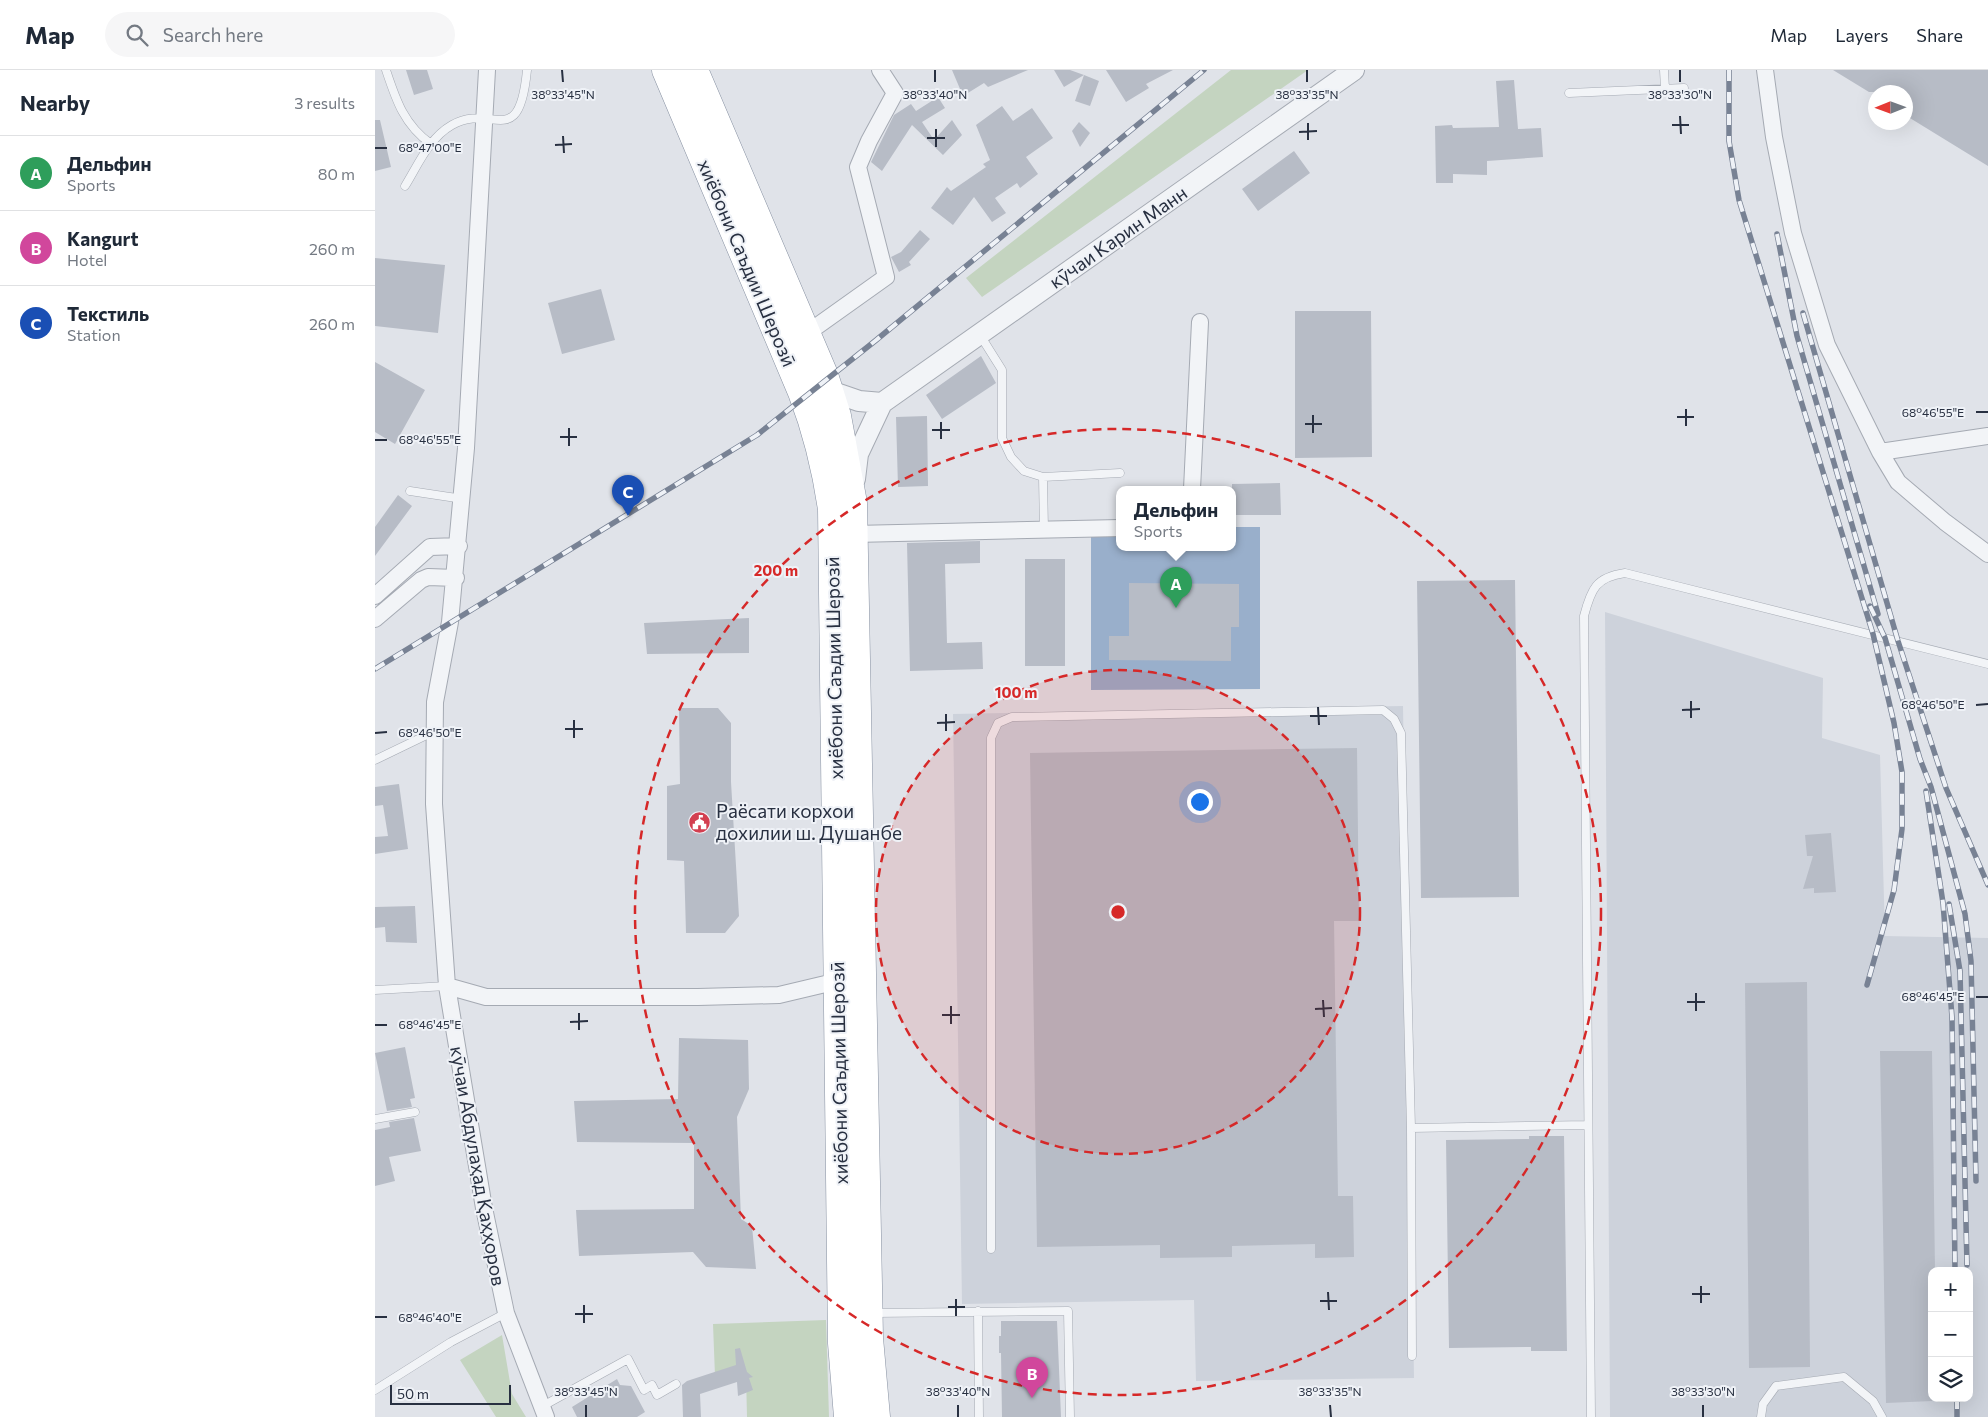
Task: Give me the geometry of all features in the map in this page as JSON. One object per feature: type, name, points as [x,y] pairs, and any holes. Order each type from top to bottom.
[{"type":"highway","name":"хиёбони Саъдии Шерозӣ","points":[[666,70],[802,392],[819,439],[827,472],[832,509],[843,1343],[848,1417]]},
{"type":"highway","name":"хиёбони Саъдии Шерозӣ","points":[[693,70],[830,391],[837,416],[853,503],[869,1313],[876,1417]]},
{"type":"street","name":"кӯчаи Абдулаҳад Қаҳҳоров","points":[[487,70],[463,499],[451,622],[435,702],[433,804],[447,986],[484,1208],[506,1313],[544,1412]]},
{"type":"street","points":[[806,334],[886,277],[858,167],[869,141],[895,93],[880,70]]},
{"type":"street","name":"кӯчаи Карин Манн","points":[[853,503],[857,454],[882,403],[1354,70]]},
{"type":"street","points":[[1765,70],[1774,137],[1793,233],[1827,345],[1880,452],[1898,482],[1988,554]]},
{"type":"street","points":[[1192,486],[1200,322]]},
{"type":"street","points":[[830,391],[859,401],[882,403]]},
{"type":"street","points":[[1880,452],[1988,436]]},
{"type":"street","points":[[854,534],[1116,528]]},
{"type":"street","points":[[375,596],[430,547],[459,546]]},
{"type":"street","points":[[375,619],[421,580],[428,578],[456,578]]},
{"type":"street","points":[[447,986],[486,996],[698,997],[779,995],[838,981]]},
{"type":"lane","points":[[386,70],[402,114],[415,131],[431,144]]},
{"type":"lane","points":[[405,186],[431,144],[441,132],[458,122],[506,120],[518,111],[523,100],[527,70]]},
{"type":"lane","points":[[1664,70],[1665,89]]},
{"type":"lane","points":[[1569,93],[1684,88]]},
{"type":"lane","points":[[980,334],[1002,370],[1002,438],[1011,457],[1024,471],[1043,478],[1120,473]]},
{"type":"lane","points":[[1043,478],[1044,530]]},
{"type":"lane","points":[[410,491],[463,499]]},
{"type":"lane","points":[[1591,1417],[1584,616],[1589,594],[1607,575],[1625,573],[1988,664]]},
{"type":"lane","points":[[991,1248],[991,738],[999,723],[1012,717],[1383,710],[1394,718],[1401,733],[1411,1128],[1412,1356]]},
{"type":"lane","points":[[375,760],[435,731]]},
{"type":"lane","points":[[375,990],[447,986]]},
{"type":"lane","points":[[375,1119],[415,1112]]},
{"type":"lane","points":[[1411,1128],[1588,1125]]},
{"type":"lane","points":[[978,1311],[979,1417]]},
{"type":"lane","points":[[869,1313],[1069,1311],[1069,1417]]},
{"type":"lane","points":[[375,1390],[451,1342],[506,1313]]},
{"type":"lane","points":[[544,1412],[628,1359],[644,1390],[652,1386],[657,1395],[676,1384]]},
{"type":"lane","points":[[1761,1417],[1763,1404],[1776,1386],[1844,1378],[1873,1400],[1882,1417]]},
{"type":"shaded area","points":[[1605,612],[1823,678],[1822,738],[1880,755],[1885,936],[1988,938],[1988,1417],[1610,1417]]},
{"type":"shaded area","points":[[1403,706],[1414,1378],[1196,1381],[1194,1300],[962,1304],[953,714]]},
{"type":"green space","points":[[1231,70],[1308,70],[982,297],[966,278]]},
{"type":"green space","points":[[826,1320],[829,1417],[747,1417],[746,1375],[715,1376],[713,1324]]},
{"type":"green space","points":[[502,1335],[512,1394],[526,1417],[496,1417],[460,1360]]},
{"type":"water","points":[[1091,526],[1116,526],[1116,551],[1236,551],[1236,527],[1260,527],[1260,689],[1091,690]]},
{"type":"building","points":[[406,70],[427,70],[433,89],[414,95]]},
{"type":"building","points":[[952,70],[1028,70],[988,87],[984,83],[963,96]]},
{"type":"building","points":[[1054,70],[1070,70],[1084,75],[1064,87]]},
{"type":"building","points":[[1106,70],[1173,70],[1146,84],[1149,88],[1126,102]]},
{"type":"building","points":[[1833,70],[1988,70],[1988,166],[1913,120],[1913,85],[1868,85],[1868,91]]},
{"type":"building","points":[[1084,75],[1099,81],[1090,106],[1075,101]]},
{"type":"building","points":[[1514,80],[1518,129],[1541,128],[1543,157],[1487,161],[1487,175],[1453,174],[1453,183],[1436,183],[1435,126],[1452,125],[1453,128],[1499,127],[1496,81]]},
{"type":"building","points":[[938,97],[945,108],[922,122],[934,140],[952,120],[962,135],[943,155],[912,125],[882,171],[871,162],[894,115],[911,104],[916,111]]},
{"type":"building","points":[[1002,106],[1013,121],[1032,108],[1053,138],[1026,157],[1038,174],[1020,188],[1017,183],[995,198],[1006,213],[992,222],[974,197],[953,225],[931,208],[947,187],[951,191],[986,167],[983,164],[990,160],[976,125]]},
{"type":"building","points":[[375,120],[380,120],[391,167],[375,171]]},
{"type":"building","points":[[1079,122],[1090,133],[1080,147],[1072,131]]},
{"type":"building","points":[[1294,151],[1310,173],[1258,211],[1242,189]]},
{"type":"building","points":[[920,230],[930,239],[909,262],[911,265],[899,272],[891,257],[901,252]]},
{"type":"building","points":[[375,258],[445,265],[438,333],[375,326]]},
{"type":"building","points":[[601,289],[615,340],[562,354],[548,303]]},
{"type":"building","points":[[1295,311],[1371,311],[1372,457],[1295,458]]},
{"type":"building","points":[[981,356],[996,383],[942,419],[926,395]]},
{"type":"building","points":[[375,362],[425,390],[395,444],[375,432]]},
{"type":"building","points":[[927,416],[928,486],[898,487],[896,417]]},
{"type":"building","points":[[1280,483],[1281,515],[1236,515],[1236,486],[1232,486],[1232,484]]},
{"type":"building","points":[[398,495],[412,506],[375,556],[375,527]]},
{"type":"building","points":[[980,541],[980,563],[945,564],[947,643],[982,642],[983,669],[910,671],[907,543]]},
{"type":"building","points":[[1025,559],[1065,559],[1065,666],[1025,666]]},
{"type":"building","points":[[1515,580],[1519,897],[1421,898],[1417,581]]},
{"type":"building","points":[[1129,583],[1239,584],[1239,627],[1231,627],[1231,661],[1109,660],[1109,636],[1129,636]]},
{"type":"building","points":[[749,618],[749,653],[647,654],[644,623]]},
{"type":"building","name":"Раёсати корхои дохилии ш. Душанбе","points":[[679,708],[718,708],[731,723],[731,782],[739,916],[725,933],[686,933],[684,861],[667,860],[667,786],[680,784]]},
{"type":"building","points":[[1357,748],[1359,921],[1334,921],[1338,1196],[1353,1196],[1354,1257],[1315,1258],[1315,1244],[1232,1246],[1232,1257],[1160,1258],[1160,1245],[1037,1247],[1030,753]]},
{"type":"building","points":[[399,784],[408,849],[375,854],[375,837],[388,836],[383,805],[375,806],[375,787]]},
{"type":"building","points":[[1831,833],[1836,892],[1814,893],[1814,888],[1803,889],[1813,856],[1807,856],[1805,835]]},
{"type":"building","points":[[415,906],[417,943],[386,942],[385,927],[375,928],[375,907]]},
{"type":"building","points":[[1807,982],[1810,1367],[1749,1368],[1745,983]]},
{"type":"building","points":[[679,1038],[748,1040],[749,1089],[737,1117],[741,1219],[752,1226],[756,1269],[706,1267],[693,1252],[579,1256],[576,1210],[694,1209],[694,1143],[577,1142],[574,1101],[678,1099]]},
{"type":"building","points":[[405,1047],[415,1098],[410,1099],[412,1107],[387,1111],[375,1053]]},
{"type":"building","points":[[1880,1051],[1932,1051],[1935,1267],[1928,1267],[1928,1401],[1886,1403]]},
{"type":"building","points":[[414,1118],[421,1151],[389,1157],[395,1181],[375,1186],[375,1130],[390,1127],[389,1122]]},
{"type":"building","points":[[1529,1136],[1564,1136],[1567,1351],[1531,1351],[1531,1347],[1449,1348],[1446,1140],[1529,1139]]},
{"type":"building","points":[[1001,1321],[1057,1321],[1061,1417],[1002,1417],[1001,1353],[999,1353]]},
{"type":"building","points":[[740,1348],[747,1372],[753,1377],[749,1378],[753,1390],[738,1396],[737,1382],[700,1394],[701,1417],[683,1417],[682,1385],[687,1381],[736,1365],[735,1349]]},
{"type":"building","points":[[617,1379],[620,1385],[631,1386],[645,1412],[637,1417],[577,1417],[572,1407]]},
{"type":"railway","points":[[375,669],[757,435],[875,341],[1204,70]]},
{"type":"railway","points":[[1729,70],[1729,141],[1739,200],[1873,634],[1894,723],[1902,772],[1902,829],[1894,890],[1867,985]]},
{"type":"railway","points":[[1777,234],[1797,336],[1878,614]]},
{"type":"railway","points":[[1803,313],[1898,641],[1946,788],[1988,885]]},
{"type":"railway","points":[[1870,606],[1885,638],[1920,759],[1931,787],[1965,914],[1971,961],[1976,1181]]},
{"type":"railway","points":[[1926,791],[1943,903],[1952,1017],[1955,1267]]},
{"type":"railway","points":[[1949,904],[1960,971],[1967,1265]]},
{"type":"railway","points":[[1957,1402],[1957,1417]]},
{"type":"place","name":"Текстиль","points":[[628,516]]},
{"type":"place","name":"Дельфин","points":[[1176,608]]},
{"type":"place","name":"Раёсати корхои дохилии ш. Душанбе","points":[[700,822]]},
{"type":"place","name":"Kangurt","points":[[1032,1398]]}]
